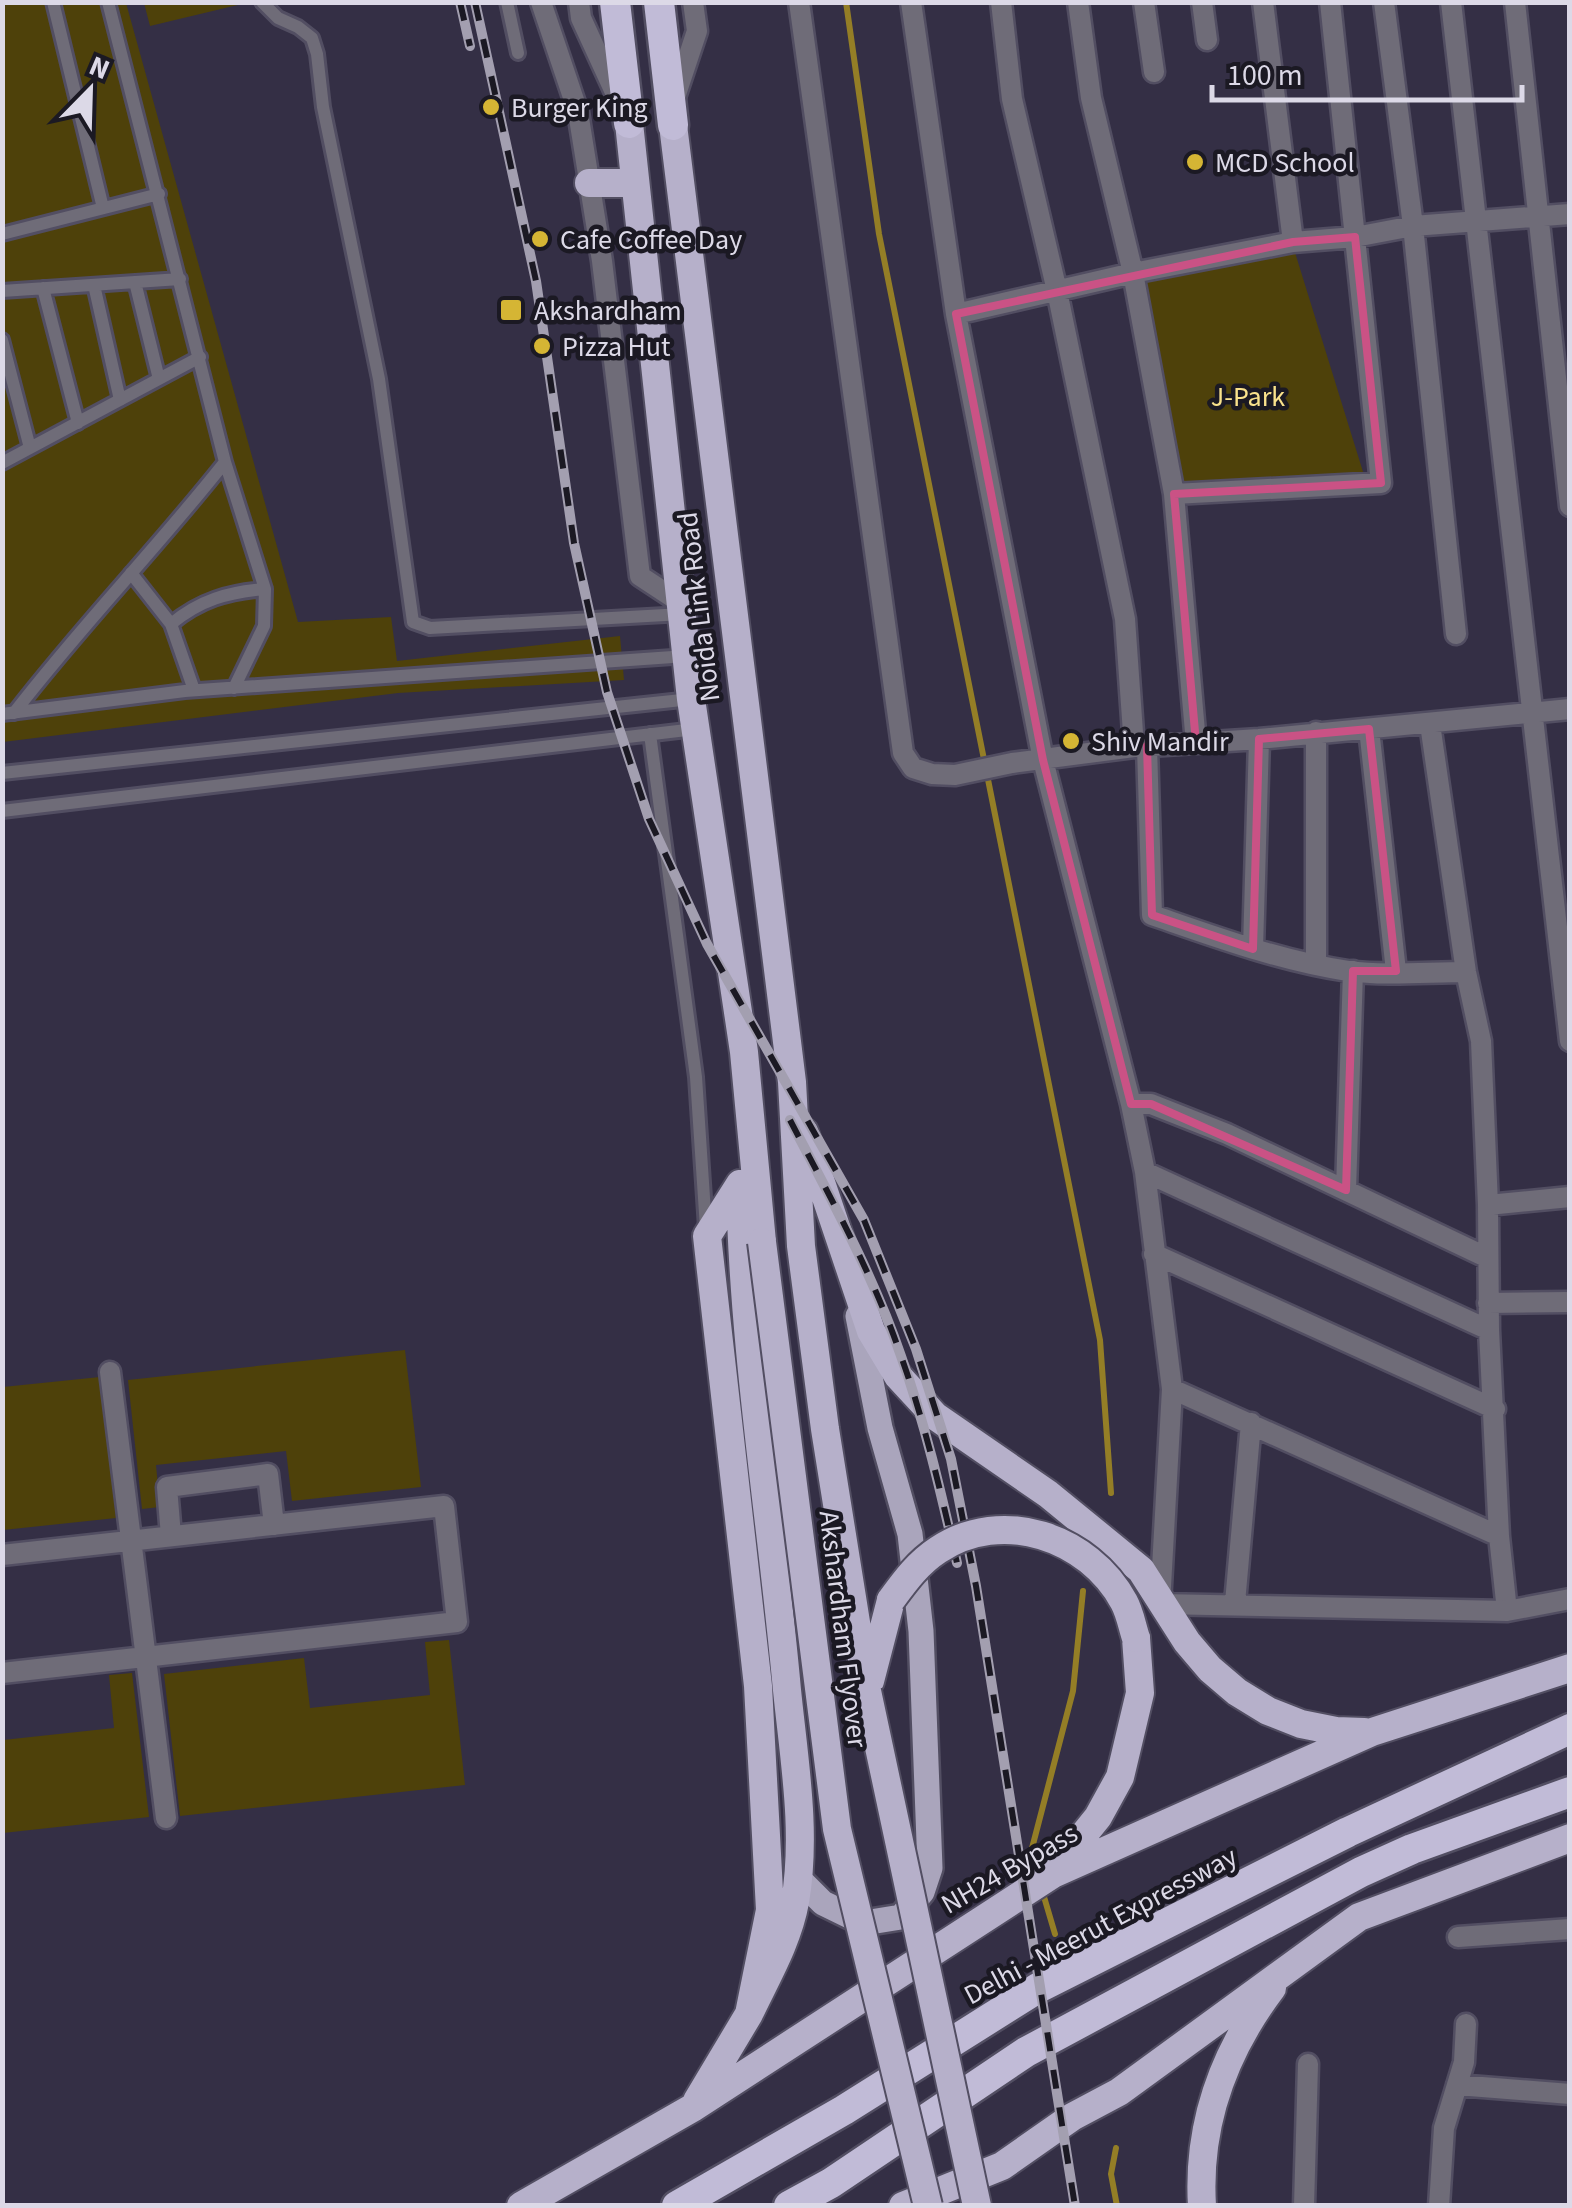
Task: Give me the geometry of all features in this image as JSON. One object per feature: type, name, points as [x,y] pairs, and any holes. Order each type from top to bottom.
[{"type":"highway","points":[[615,2],[629,123]]},
{"type":"highway","points":[[658,2],[673,124]]},
{"type":"highway","name":"Noida Link Road","points":[[629,123],[695,729],[744,1052]]},
{"type":"highway","name":"Noida Link Road","points":[[673,124],[792,1082]]},
{"type":"highway","points":[[590,184],[635,183]]},
{"type":"highway","points":[[694,2107],[749,2014],[778,1955],[794,1906],[800,1836],[776,1561],[742,1258],[744,1052]]},
{"type":"highway","name":"Akshardham Flyover","points":[[744,1052],[762,1242],[837,1829],[928,2206]]},
{"type":"highway","points":[[792,1082],[806,1140],[871,1331],[898,1376],[935,1416],[1048,1494],[1140,1570],[1160,1604],[1210,1669],[1237,1692],[1268,1711],[1301,1724],[1336,1731],[1372,1732]]},
{"type":"highway","name":"Akshardham Flyover","points":[[792,1082],[801,1246],[825,1428],[868,1690],[977,2206]]},
{"type":"highway","points":[[740,1184],[707,1236],[759,1704],[770,1910],[749,2014]]},
{"type":"highway","points":[[868,1690],[892,1600],[912,1571],[940,1548],[973,1534],[1009,1529],[1045,1535],[1078,1550],[1106,1574],[1125,1604],[1136,1638],[1140,1693],[1120,1777],[1098,1817],[1053,1874]]},
{"type":"highway","name":"NH24 Bypass","points":[[521,2206],[694,2107],[1053,1874],[1372,1732],[1570,1668]]},
{"type":"highway","name":"Delhi - Meerut Expressway","points":[[676,2206],[844,2110],[1038,1988],[1348,1832],[1570,1728]]},
{"type":"highway","points":[[789,2206],[1026,2052],[1361,1872],[1412,1848],[1570,1792]]},
{"type":"highway","points":[[902,2206],[1002,2166],[1072,2117],[1120,2092],[1359,1917],[1570,1838]]},
{"type":"highway","points":[[1202,2206],[1204,2138],[1213,2096],[1228,2056],[1274,1984],[1304,1954]]},
{"type":"main road","points":[[798,1878],[823,1904],[864,1923],[901,1917],[922,1892],[930,1868],[921,1631],[910,1534],[880,1428],[848,1262]]},
{"type":"street","points":[[542,2],[578,112],[640,576],[682,609]]},
{"type":"street","points":[[578,2],[580,18],[629,123]]},
{"type":"street","points":[[673,124],[676,93],[697,32],[693,2]]},
{"type":"street","points":[[799,2],[903,753],[913,768],[956,775],[1140,746],[1570,710]]},
{"type":"street","points":[[910,2],[956,314],[1043,760],[1132,1104],[1145,1172],[1172,1388],[1160,1604],[1507,1612],[1570,1600]]},
{"type":"street","points":[[1001,2],[1012,99],[1125,619],[1140,746],[1152,915],[1254,949],[1352,972],[1466,972]]},
{"type":"street","points":[[1078,2],[1091,98],[1133,274],[1174,494],[1196,743]]},
{"type":"street","points":[[1144,2],[1154,72]]},
{"type":"street","points":[[1202,2],[1207,40]]},
{"type":"street","points":[[1263,2],[1293,242]]},
{"type":"street","points":[[1174,494],[1382,483],[1330,2]]},
{"type":"street","points":[[1384,2],[1413,226],[1456,634]]},
{"type":"street","points":[[1450,2],[1570,1041]]},
{"type":"street","points":[[1515,2],[1570,506]]},
{"type":"street","points":[[956,314],[1293,242],[1413,226],[1570,214]]},
{"type":"street","points":[[1430,724],[1466,972],[1480,1041],[1488,1302],[1507,1612]]},
{"type":"street","points":[[1369,729],[1396,972]]},
{"type":"street","points":[[1316,732],[1316,965]]},
{"type":"street","points":[[1254,949],[1259,739]]},
{"type":"street","points":[[1346,1190],[1352,972]]},
{"type":"street","points":[[1132,1104],[1151,1104],[1227,1134],[1488,1258]]},
{"type":"street","points":[[1145,1172],[1490,1330]]},
{"type":"street","points":[[1488,1205],[1570,1196]]},
{"type":"street","points":[[1154,1254],[1495,1409]]},
{"type":"street","points":[[1488,1302],[1570,1302]]},
{"type":"street","points":[[110,1372],[166,1818]]},
{"type":"street","points":[[1172,1388],[1500,1536]]},
{"type":"street","points":[[1235,1603],[1251,1423]]},
{"type":"street","points":[[171,1536],[166,1487],[268,1474],[274,1525]]},
{"type":"street","points":[[2,1555],[444,1506],[457,1622],[2,1672]]},
{"type":"street","points":[[1458,1937],[1570,1930]]},
{"type":"street","points":[[1439,2206],[1444,2128],[1467,2046],[1466,2024]]},
{"type":"street","points":[[1304,2206],[1308,2064]]},
{"type":"street","points":[[1457,2085],[1570,2094]]},
{"type":"lane","points":[[53,2],[103,208]]},
{"type":"lane","points":[[108,2],[226,462],[265,590],[264,626],[234,688]]},
{"type":"lane","points":[[262,2],[278,18],[312,38],[317,54],[323,107],[380,379],[414,622],[430,628],[682,609]]},
{"type":"lane","points":[[508,2],[518,53]]},
{"type":"lane","points":[[2,234],[159,194]]},
{"type":"lane","points":[[2,290],[180,279]]},
{"type":"lane","points":[[135,282],[158,379]]},
{"type":"lane","points":[[94,285],[120,400]]},
{"type":"lane","points":[[43,288],[78,423]]},
{"type":"lane","points":[[2,340],[30,448]]},
{"type":"lane","points":[[2,463],[200,358]]},
{"type":"lane","points":[[8,713],[226,462]]},
{"type":"lane","points":[[131,573],[171,624],[194,690]]},
{"type":"lane","points":[[171,624],[192,606],[216,597],[265,590]]},
{"type":"lane","points":[[8,713],[194,690],[687,656]]},
{"type":"lane","points":[[2,772],[692,698]]},
{"type":"lane","points":[[2,811],[695,729]]},
{"type":"lane","points":[[650,734],[696,1077],[707,1236]]},
{"type":"highlighted area","points":[[1355,237],[1381,483],[1174,494],[1196,743],[1147,746],[1152,915],[1253,949],[1259,739],[1369,729],[1396,971],[1353,971],[1346,1190],[1151,1104],[1131,1104],[1043,760],[956,314],[1293,242]]},
{"type":"green space","points":[[144,2],[246,3],[150,26]]},
{"type":"green space","points":[[2,3],[126,3],[298,622],[391,617],[397,661],[620,636],[624,680],[398,693],[3,742]]},
{"type":"green space","name":"J-Park","points":[[1293,246],[1364,475],[1176,492],[1139,276]]},
{"type":"green space","points":[[405,1350],[421,1487],[292,1501],[286,1451],[156,1465],[160,1507],[142,1509],[128,1380]]},
{"type":"green space","points":[[100,1377],[116,1518],[3,1530],[3,1387]]},
{"type":"green space","points":[[449,1640],[465,1785],[180,1816],[164,1674],[304,1658],[310,1708],[430,1695],[425,1642]]},
{"type":"green space","points":[[132,1673],[149,1817],[3,1833],[3,1740],[114,1728],[109,1675]]},
{"type":"waterway","points":[[846,2],[879,234],[1100,1340],[1111,1493]]},
{"type":"waterway","points":[[1037,1874],[1031,1852],[1073,1691],[1083,1591]]},
{"type":"waterway","points":[[1042,1890],[1055,1934]]},
{"type":"waterway","points":[[1116,2148],[1111,2174],[1117,2206]]},
{"type":"railway","points":[[460,2],[470,46]]},
{"type":"railway","points":[[475,2],[536,281],[574,543],[607,692],[649,819],[707,944],[864,1220],[916,1349],[951,1459],[976,1586],[1075,2206]]},
{"type":"railway","points":[[790,1120],[850,1236],[890,1325],[925,1432],[957,1563]]},
{"type":"place","name":"Burger King","points":[[491,107]]},
{"type":"place","name":"MCD School","points":[[1195,162]]},
{"type":"place","name":"Cafe Coffee Day","points":[[540,239]]},
{"type":"place","name":"Akshardham","points":[[511,310]]},
{"type":"place","name":"Pizza Hut","points":[[542,346]]},
{"type":"place","name":"Shiv Mandir","points":[[1071,741]]}]
